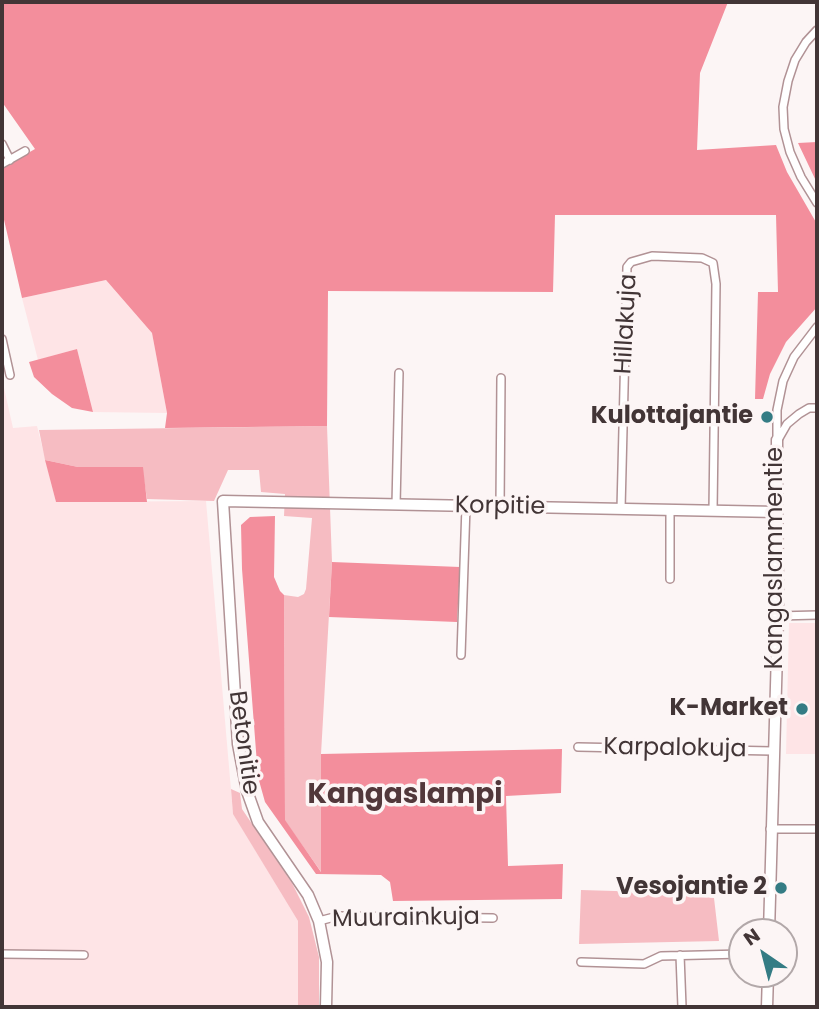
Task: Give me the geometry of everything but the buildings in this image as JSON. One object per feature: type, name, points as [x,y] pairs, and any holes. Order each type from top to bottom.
[{"type":"street","points":[[817,30],[795,60],[783,107],[784,129],[790,152],[817,203]]},
{"type":"street","points":[[2,144],[10,159]]},
{"type":"street","points":[[2,164],[25,151]]},
{"type":"street","name":"Hillakuja","points":[[621,509],[627,267],[631,262],[652,256],[702,258],[713,263],[716,284],[713,511]]},
{"type":"street","name":"Kangaslammentie","points":[[769,918],[778,616],[779,394],[788,367],[817,327]]},
{"type":"street","points":[[2,339],[10,375]]},
{"type":"street","points":[[396,505],[399,373]]},
{"type":"street","points":[[500,507],[501,379]]},
{"type":"street","points":[[777,440],[787,424],[799,414],[809,408],[817,408]]},
{"type":"street","name":"Korpitie","points":[[223,501],[777,512]]},
{"type":"street","name":"Betonitie","points":[[223,501],[238,744],[247,791],[258,822],[308,895],[319,921],[327,962],[326,1007]]},
{"type":"street","points":[[461,655],[466,506]]},
{"type":"street","points":[[670,510],[670,579]]},
{"type":"street","points":[[778,616],[817,615]]},
{"type":"street","name":"Karpalokuja","points":[[578,747],[772,751]]},
{"type":"street","points":[[770,829],[817,829]]},
{"type":"street","name":"Muurainkuja","points":[[319,921],[338,916],[493,918]]},
{"type":"street","points":[[2,954],[84,955]]},
{"type":"street","points":[[581,962],[644,964],[661,956],[728,954]]},
{"type":"street","points":[[680,956],[682,1007]]},
{"type":"street","points":[[767,1007],[768,988]]},
{"type":"shaded area","points":[[2,2],[728,2],[700,73],[697,150],[776,145],[787,172],[817,224],[817,307],[786,342],[770,374],[763,399],[755,399],[758,292],[778,292],[776,215],[555,215],[553,292],[328,291],[327,426],[165,428],[167,413],[152,333],[106,280],[22,298],[2,211],[2,168],[35,149],[2,102]]},
{"type":"shaded area","points":[[817,142],[817,183],[798,143]]},
{"type":"shaded area","points":[[106,280],[152,333],[167,413],[93,412],[77,349],[38,360],[22,298]]},
{"type":"shaded area","points":[[77,349],[93,412],[72,408],[52,394],[34,377],[29,362]]},
{"type":"shaded area","points":[[2,379],[13,428],[37,426],[56,502],[206,501],[233,813],[298,921],[298,1007],[2,1007]]},
{"type":"shaded area","points":[[327,426],[332,562],[321,754],[322,873],[285,821],[284,595],[298,597],[304,594],[306,589],[312,518],[284,516],[285,494],[261,492],[259,470],[228,470],[214,501],[147,499],[142,467],[78,467],[45,460],[39,430]]},
{"type":"shaded area","points":[[45,460],[78,467],[143,467],[147,502],[56,502]]},
{"type":"shaded area","points":[[275,516],[274,577],[284,595],[285,820],[321,872],[321,754],[562,749],[561,793],[506,796],[508,866],[563,864],[562,899],[393,901],[390,882],[381,875],[316,874],[265,802],[258,777],[241,525],[250,517]]},
{"type":"shaded area","points":[[332,562],[460,567],[457,622],[329,617]]},
{"type":"shaded area","points":[[789,623],[817,623],[817,754],[786,754]]},
{"type":"shaded area","points":[[231,789],[240,793],[242,809],[292,883],[309,917],[319,957],[319,1007],[298,1007],[298,921],[233,814]]},
{"type":"shaded area","points":[[581,890],[714,898],[719,941],[579,944]]},
{"type":"place","name":"Kulottajantie","points":[[767,417]]},
{"type":"place","name":"K-Market","points":[[802,709]]},
{"type":"place","name":"Vesojantie 2","points":[[781,888]]},
{"type":"district","name":"Kangaslampi","points":[[405,796]]}]
